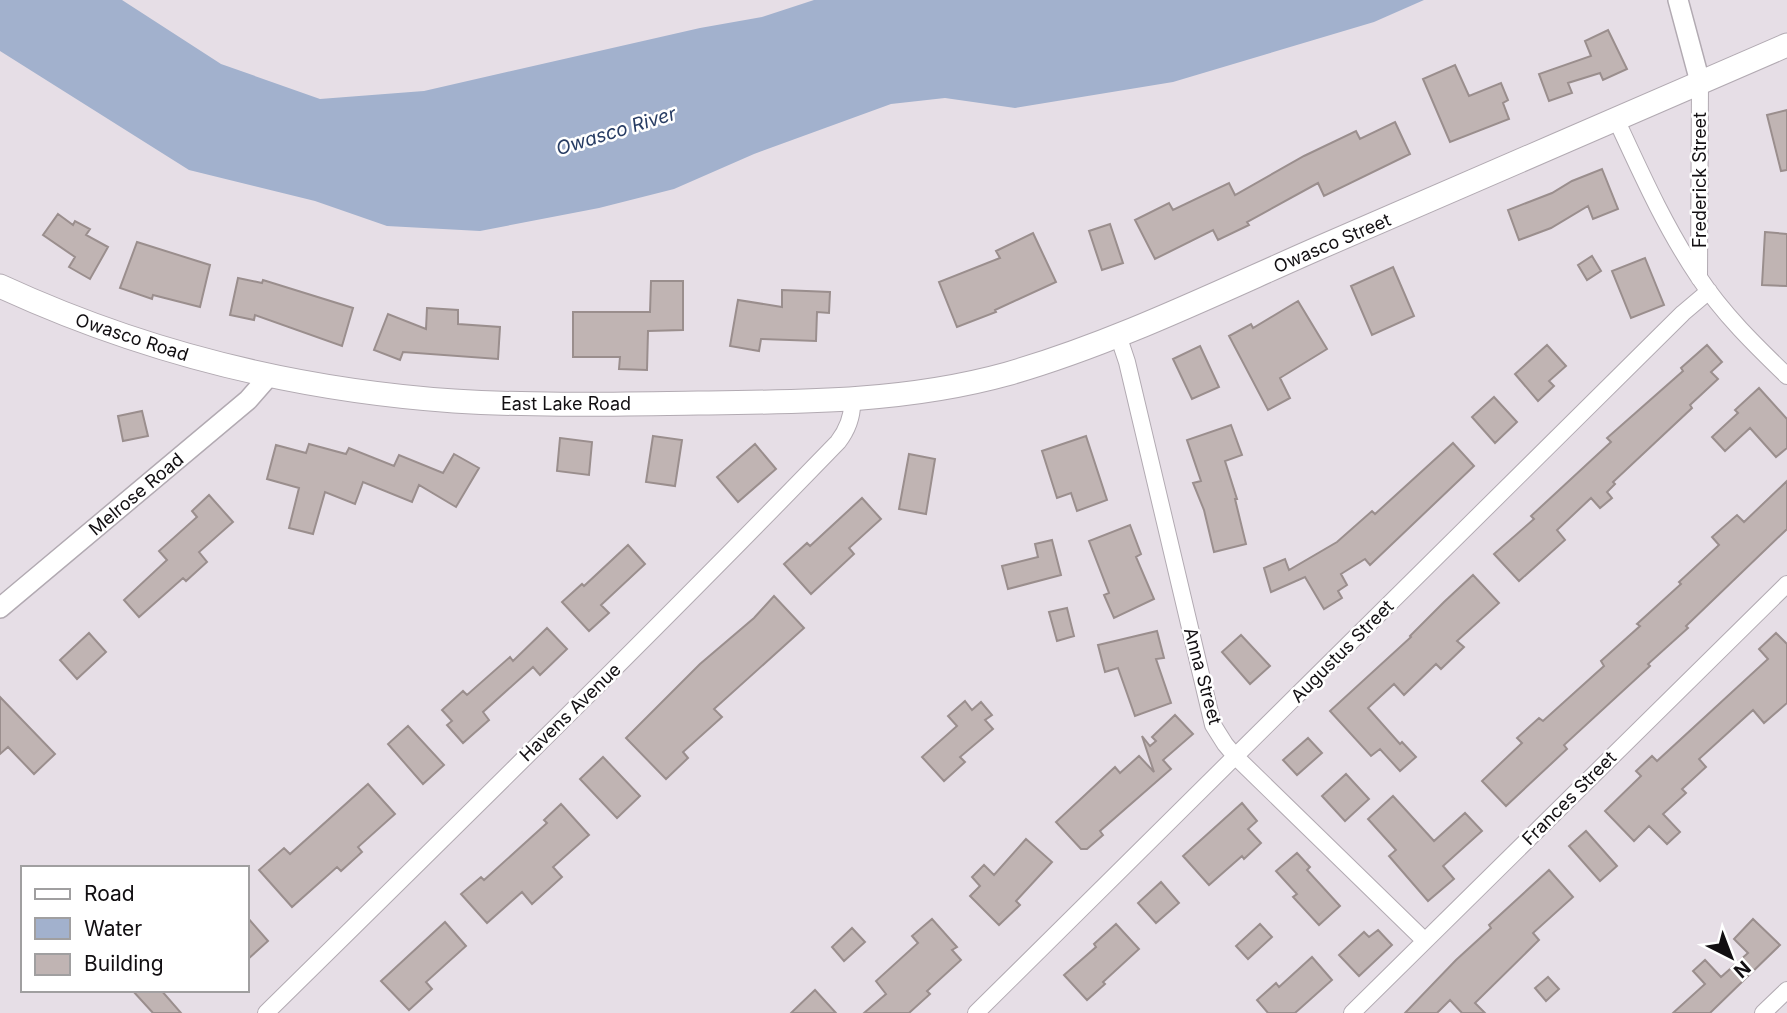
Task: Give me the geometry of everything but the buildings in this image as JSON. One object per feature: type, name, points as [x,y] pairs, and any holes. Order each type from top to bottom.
[{"type":"main road","name":"Owasco Street","points":[[858,398],[920,392],[1004,374],[1118,335],[1787,45]]},
{"type":"main road","name":"Owasco Road","points":[[0,286],[48,308],[129,338],[269,376]]},
{"type":"main road","name":"East Lake Road","points":[[269,376],[450,400],[534,405],[858,398]]},
{"type":"street","points":[[1678,0],[1700,82]]},
{"type":"street","name":"Frederick Street","points":[[1700,82],[1704,284]]},
{"type":"street","name":"Frederick Street","points":[[1616,119],[1655,202],[1704,284],[1742,332],[1787,376]]},
{"type":"street","name":"Augustus Street","points":[[976,1013],[1674,322],[1704,284]]},
{"type":"street","name":"Anna Street","points":[[1118,335],[1127,362],[1213,724],[1236,756],[1424,940]]},
{"type":"street","name":"Melrose Road","points":[[0,608],[248,400],[269,376]]},
{"type":"street","name":"Havens Avenue","points":[[267,1013],[407,876],[526,754],[591,693],[829,451],[849,424],[858,398]]},
{"type":"street","name":"Frances Street","points":[[1352,1013],[1787,584]]},
{"type":"street","points":[[1763,1013],[1787,990]]},
{"type":"water","name":"Owasco River","points":[[0,0],[122,0],[221,64],[320,99],[424,91],[700,28],[762,17],[814,0],[1424,0],[1374,22],[1173,82],[1015,108],[945,98],[891,104],[754,154],[674,189],[599,208],[480,231],[387,226],[315,201],[189,170],[0,51]]}]
